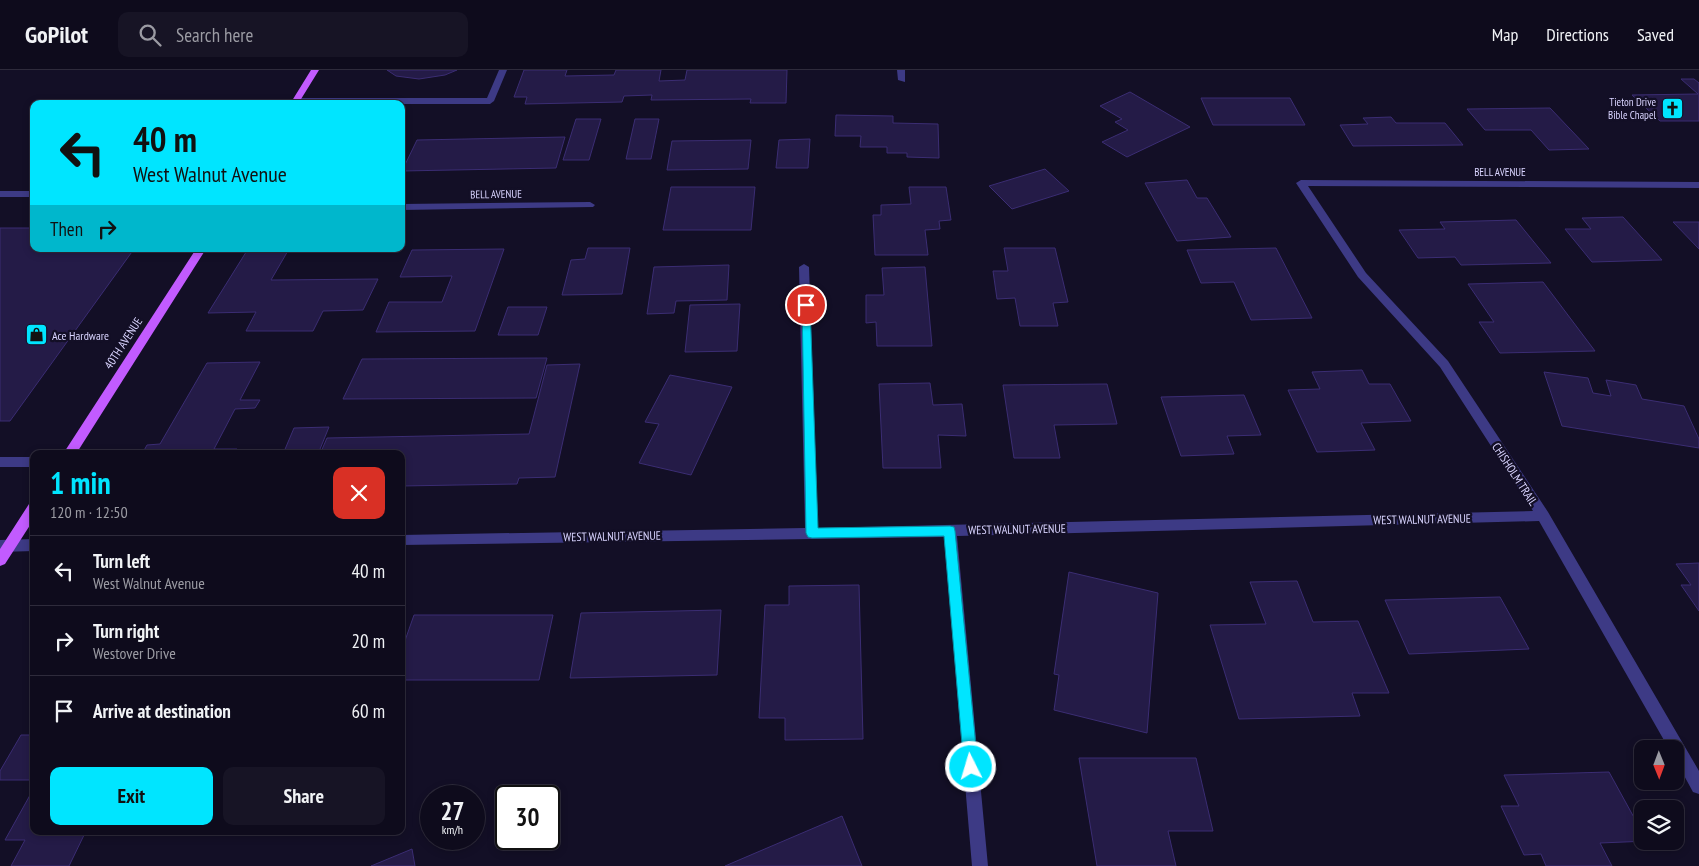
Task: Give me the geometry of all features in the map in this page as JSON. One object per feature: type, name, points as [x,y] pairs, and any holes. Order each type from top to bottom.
[{"type":"main road","points":[[297,100],[315,70]]},
{"type":"main road","name":"40TH AVENUE","points":[[72,450],[199,252]]},
{"type":"main road","points":[[0,560],[5,546],[30,513]]},
{"type":"street","points":[[405,101],[490,100],[503,70]]},
{"type":"street","points":[[901,70],[902,80]]},
{"type":"street","name":"BELL AVENUE","points":[[1301,183],[1699,185]]},
{"type":"street","name":"CHISHOLM TRAIL","points":[[1301,183],[1362,275],[1444,364],[1543,516],[1699,786]]},
{"type":"street","points":[[0,194],[30,194]]},
{"type":"street","name":"BELL AVENUE","points":[[405,207],[590,205]]},
{"type":"street","points":[[804,267],[812,533]]},
{"type":"street","points":[[0,462],[30,462]]},
{"type":"street","name":"WEST WALNUT AVENUE","points":[[405,540],[950,531],[1543,516]]},
{"type":"street","points":[[950,531],[980,866]]},
{"type":"street","points":[[5,546],[30,545]]},
{"type":"building","points":[[387,70],[457,70],[445,75],[419,79],[396,76]]},
{"type":"building","points":[[524,70],[567,70],[565,76],[614,75],[616,70],[661,70],[659,81],[685,80],[687,70],[787,70],[786,103],[750,103],[751,99],[651,100],[652,95],[624,96],[622,102],[525,104],[527,97],[514,97]]},
{"type":"building","name":"Tieton Drive Bible Chapel","points":[[1681,79],[1694,79],[1699,83],[1699,121],[1660,121],[1632,95],[1698,94]]},
{"type":"building","points":[[1130,92],[1190,127],[1127,157],[1102,142],[1128,130],[1115,122],[1122,119],[1100,106]]},
{"type":"building","points":[[1201,98],[1290,98],[1305,125],[1213,125]]},
{"type":"building","points":[[1550,108],[1589,149],[1549,150],[1531,130],[1485,130],[1467,109]]},
{"type":"building","points":[[836,115],[893,116],[893,123],[938,124],[939,158],[907,157],[907,153],[887,153],[887,147],[860,147],[861,136],[835,136]]},
{"type":"building","points":[[1391,117],[1396,123],[1445,123],[1463,145],[1353,146],[1340,125],[1368,124],[1363,118]]},
{"type":"building","points":[[576,119],[601,119],[589,160],[563,160]]},
{"type":"building","points":[[635,119],[659,119],[651,159],[626,159]]},
{"type":"building","points":[[565,137],[556,168],[405,171],[405,165],[417,140]]},
{"type":"building","points":[[810,139],[808,168],[776,168],[779,140]]},
{"type":"building","points":[[751,140],[748,169],[667,170],[672,141]]},
{"type":"building","points":[[1045,169],[1069,191],[1012,209],[989,186]]},
{"type":"building","points":[[1187,180],[1197,198],[1207,198],[1231,237],[1177,241],[1145,183]]},
{"type":"building","points":[[671,187],[755,187],[751,230],[663,230]]},
{"type":"building","points":[[909,187],[946,187],[951,220],[939,221],[940,229],[925,230],[928,255],[875,255],[873,215],[881,215],[881,205],[911,204]]},
{"type":"building","points":[[1623,217],[1662,260],[1592,262],[1565,229],[1591,229],[1582,218]]},
{"type":"building","points":[[1516,220],[1551,263],[1461,265],[1455,257],[1418,258],[1399,230],[1445,229],[1440,222]]},
{"type":"building","points":[[1673,222],[1699,222],[1699,249]]},
{"type":"building","name":"Ace Hardware","points":[[0,228],[30,228],[30,252],[132,252],[10,421],[0,421]]},
{"type":"building","points":[[588,248],[630,248],[622,294],[562,295],[571,260],[585,259]]},
{"type":"building","points":[[1004,248],[1055,248],[1068,302],[1053,303],[1058,326],[1020,326],[1015,298],[997,299],[993,271],[1008,271]]},
{"type":"building","points":[[1276,248],[1312,318],[1251,320],[1234,282],[1201,283],[1187,250]]},
{"type":"building","points":[[504,249],[475,331],[376,332],[389,302],[442,302],[452,276],[400,277],[412,250]]},
{"type":"building","points":[[246,252],[287,252],[271,280],[378,279],[363,310],[323,311],[313,331],[246,331],[256,312],[208,313]]},
{"type":"building","points":[[729,265],[727,300],[676,301],[674,313],[647,314],[654,267]]},
{"type":"building","points":[[925,267],[932,346],[877,346],[876,322],[866,323],[866,295],[884,295],[882,268]]},
{"type":"building","points":[[1543,282],[1595,351],[1500,353],[1479,322],[1494,322],[1468,284]]},
{"type":"building","points":[[740,304],[737,351],[685,352],[690,305]]},
{"type":"building","points":[[508,307],[547,307],[538,335],[498,335]]},
{"type":"building","points":[[547,358],[536,398],[343,399],[362,359]]},
{"type":"building","points":[[260,362],[240,400],[260,400],[255,408],[235,409],[214,449],[237,450],[144,450],[147,445],[160,444],[207,363]]},
{"type":"building","points":[[580,364],[555,477],[519,478],[517,484],[405,486],[405,450],[322,450],[327,438],[529,434],[547,365]]},
{"type":"building","points":[[1362,370],[1369,384],[1390,384],[1411,421],[1361,423],[1375,450],[1317,452],[1288,390],[1320,389],[1312,372]]},
{"type":"building","points":[[1544,372],[1588,378],[1593,393],[1611,396],[1606,380],[1636,385],[1642,399],[1684,406],[1699,439],[1699,448],[1562,426]]},
{"type":"building","points":[[670,375],[732,387],[691,475],[639,463],[659,424],[645,422]]},
{"type":"building","points":[[930,383],[933,405],[962,404],[966,436],[938,435],[941,468],[883,468],[879,384]]},
{"type":"building","points":[[1107,384],[1117,424],[1054,425],[1060,458],[1014,458],[1003,385]]},
{"type":"building","points":[[1244,395],[1261,435],[1227,436],[1234,454],[1181,456],[1161,397]]},
{"type":"building","points":[[329,427],[320,450],[285,450],[294,428]]},
{"type":"building","points":[[1699,563],[1699,611],[1681,585],[1691,585],[1676,564]]},
{"type":"building","points":[[1069,572],[1158,593],[1147,733],[1054,710],[1059,675],[1054,674]]},
{"type":"building","points":[[1297,581],[1313,622],[1358,621],[1389,693],[1352,693],[1360,716],[1239,719],[1210,625],[1266,624],[1250,582]]},
{"type":"building","points":[[859,585],[863,739],[785,740],[785,718],[759,718],[765,605],[789,605],[789,586]]},
{"type":"building","points":[[1500,597],[1529,649],[1409,654],[1385,600]]},
{"type":"building","points":[[721,610],[717,675],[570,678],[581,613]]},
{"type":"building","points":[[414,615],[553,615],[539,680],[405,680],[405,641]]},
{"type":"building","points":[[21,735],[30,735],[30,780],[0,780],[0,771]]},
{"type":"building","points":[[1079,758],[1196,758],[1213,831],[1168,831],[1176,866],[1097,866]]},
{"type":"building","points":[[1609,772],[1634,817],[1634,842],[1600,843],[1612,866],[1546,866],[1541,854],[1524,855],[1501,806],[1519,806],[1504,775]]},
{"type":"building","points":[[30,795],[30,835],[84,835],[69,866],[11,866],[25,840],[5,840]]},
{"type":"building","points":[[842,816],[862,866],[725,866]]},
{"type":"building","points":[[412,849],[415,866],[371,866]]},
{"type":"place","name":"Tieton Drive Bible Chapel","points":[[1672,108]]},
{"type":"place","name":"Ace Hardware","points":[[36,335]]},
{"type":"route","points":[[806,305],[812,533],[950,531],[971,767]]}]
